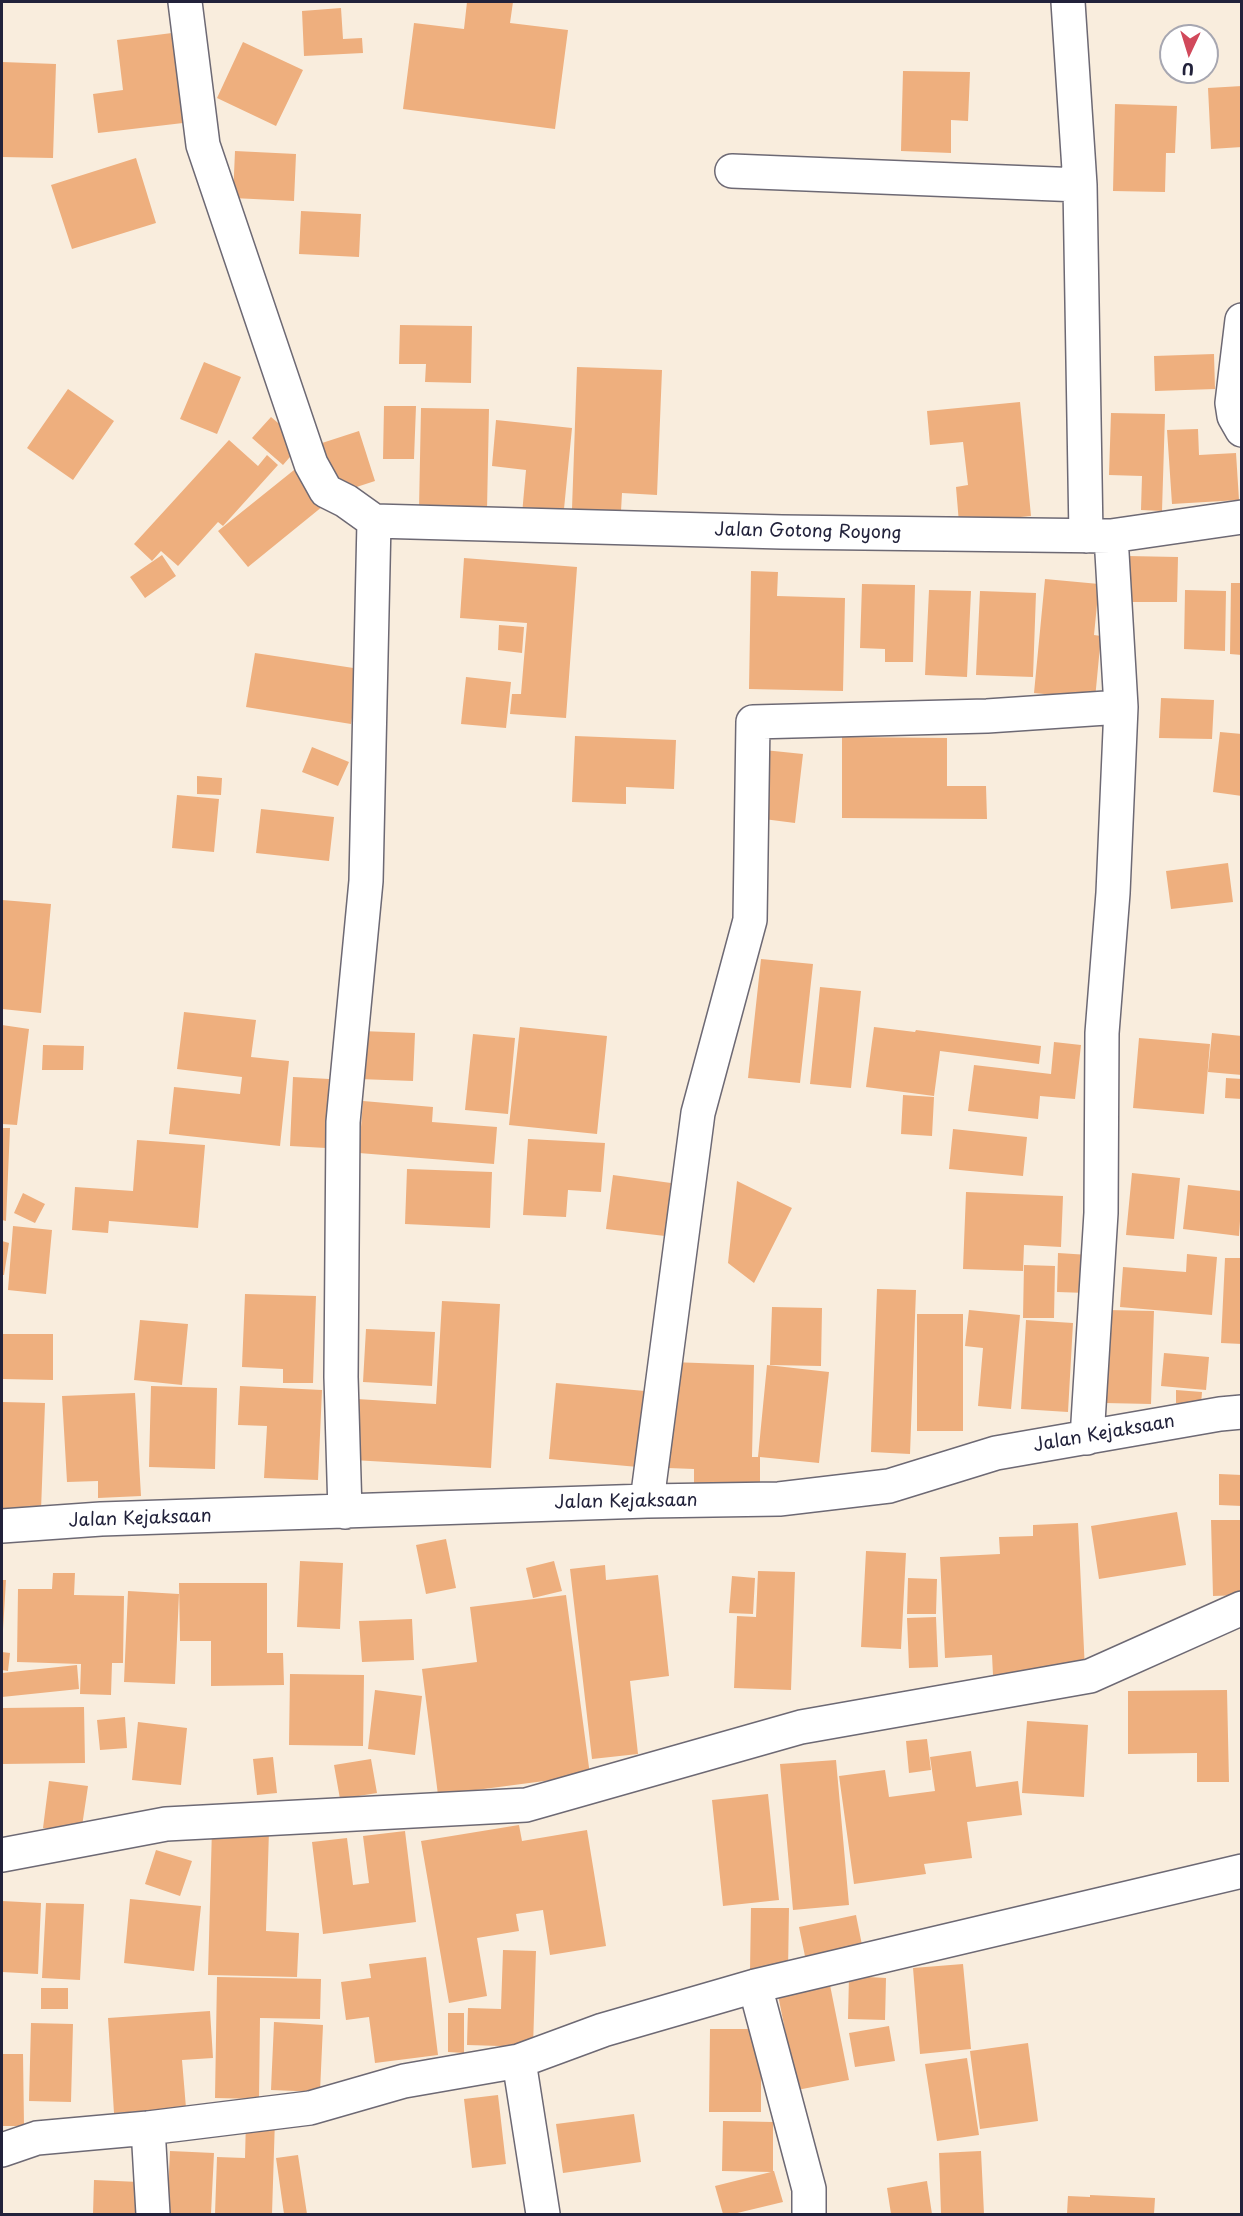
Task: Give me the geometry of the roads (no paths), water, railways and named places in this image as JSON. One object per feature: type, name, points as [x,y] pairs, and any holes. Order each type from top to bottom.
[{"type":"street","points":[[184,2],[203,145],[311,464],[326,491],[346,501],[374,521],[366,881],[342,1122],[341,1377],[345,1512]]},
{"type":"street","points":[[1068,2],[1099,536],[1120,706],[1113,893],[1102,1034],[1101,1213],[1087,1438]]},
{"type":"street","points":[[732,171],[1080,185]]},
{"type":"street","points":[[1242,320],[1232,403],[1234,416],[1242,430]]},
{"type":"street","name":"Jalan Gotong Royong","points":[[374,521],[782,532],[1099,536],[1242,517]]},
{"type":"street","points":[[647,1501],[698,1113],[750,920],[753,722],[987,716],[1120,706]]},
{"type":"street","name":"Jalan Kejaksaan","points":[[2,1526],[101,1519],[647,1501],[779,1499],[889,1486],[996,1452],[1242,1412]]},
{"type":"street","points":[[2,1855],[166,1824],[526,1805],[801,1728],[1090,1676],[1242,1608]]},
{"type":"street","points":[[2,2150],[37,2139],[310,2108],[405,2081],[519,2061],[603,2030],[754,1986],[1242,1871]]},
{"type":"street","points":[[754,1986],[810,2189],[809,2214]]},
{"type":"street","points":[[519,2061],[543,2214]]},
{"type":"street","points":[[148,2128],[153,2214]]}]
